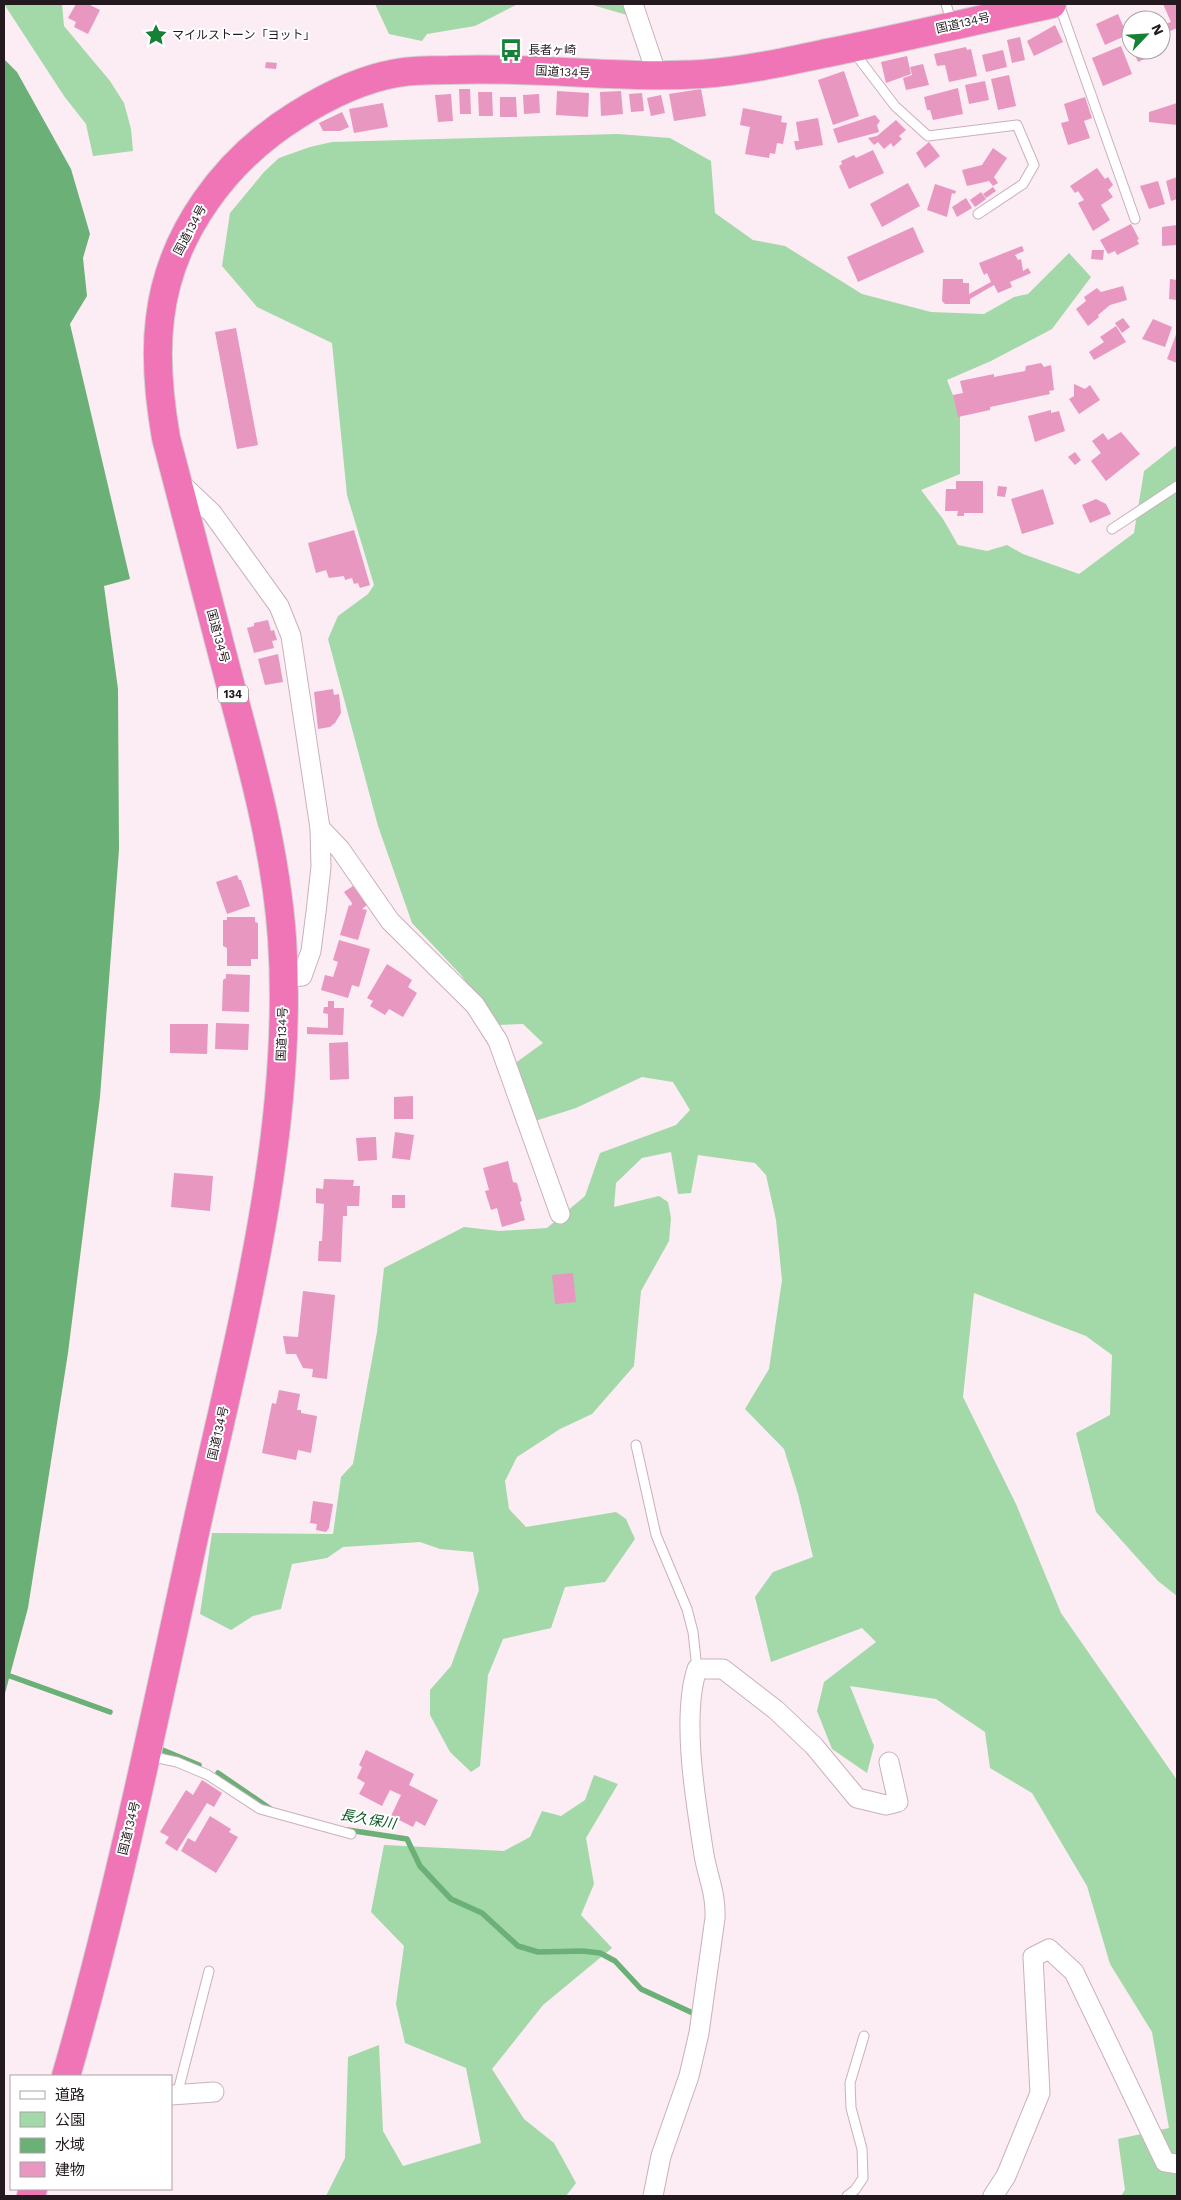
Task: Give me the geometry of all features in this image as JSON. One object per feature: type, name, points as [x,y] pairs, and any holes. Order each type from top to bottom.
[{"type":"highway","name":"国道134号","points":[[66,2075],[81,2024],[146,1756],[253,1271],[279,1094],[284,1037],[284,978],[276,879],[264,814],[177,480],[161,410],[158,361],[160,317],[168,279],[178,250],[205,202],[222,178],[262,139],[314,104],[372,79],[394,73],[479,68],[657,75],[704,74],[754,68],[851,48],[949,15],[1052,4]]},
{"type":"street","points":[[633,4],[657,75]]},
{"type":"street","points":[[177,480],[212,513],[279,606],[292,636],[320,828],[321,867],[311,951],[302,976],[284,978]]},
{"type":"street","points":[[320,828],[340,849],[390,921],[475,1005],[498,1042],[560,1214]]},
{"type":"street","points":[[653,2196],[661,2156],[689,2076],[699,2033],[715,1918],[716,1900],[704,1857],[694,1782],[690,1720],[694,1679],[697,1669],[722,1669],[776,1710],[814,1746],[857,1798],[886,1805],[898,1802],[889,1762]]},
{"type":"street","points":[[993,2196],[1006,2176],[1040,2093],[1033,1957],[1049,1950],[1074,1972],[1165,2162],[1177,2164]]},
{"type":"street","points":[[174,2095],[214,2092]]},
{"type":"lane","points":[[1059,4],[1135,219]]},
{"type":"lane","points":[[851,48],[894,106],[928,136],[1017,125],[1034,165],[1023,184],[978,214]]},
{"type":"lane","points":[[1112,529],[1177,486]]},
{"type":"lane","points":[[636,1445],[656,1535],[686,1609],[693,1632],[697,1669]]},
{"type":"lane","points":[[146,1756],[177,1762],[208,1775],[260,1809],[351,1834]]},
{"type":"lane","points":[[174,2095],[209,1971]]},
{"type":"lane","points":[[847,2196],[855,2190],[863,2178],[862,2149],[851,2108],[850,2083],[864,2036]]},
{"type":"green space","points":[[4,4],[62,4],[64,26],[110,81],[124,103],[131,129],[133,151],[93,156],[86,124],[64,96]]},
{"type":"green space","points":[[375,4],[518,4],[475,26],[427,34],[422,41],[389,34]]},
{"type":"green space","points":[[589,4],[623,4],[627,15]]},
{"type":"green space","points":[[618,134],[670,138],[711,161],[715,213],[753,240],[785,246],[862,294],[931,312],[984,314],[1014,297],[1028,294],[1069,253],[1091,277],[1052,329],[991,361],[947,380],[960,413],[960,474],[921,490],[943,519],[958,545],[987,551],[1007,545],[1023,554],[1079,574],[1134,533],[1144,471],[1177,445],[1177,1596],[1158,1581],[1096,1512],[1076,1433],[1110,1415],[1112,1355],[1086,1336],[974,1293],[963,1397],[1016,1504],[1061,1613],[1177,1780],[1177,2196],[1121,2196],[1125,2190],[1118,2139],[1169,2128],[1152,2032],[1110,1964],[1087,1886],[1032,1793],[990,1768],[985,1732],[936,1699],[850,1686],[874,1746],[867,1773],[832,1749],[817,1711],[824,1682],[876,1642],[862,1628],[771,1662],[755,1597],[773,1572],[813,1557],[798,1494],[784,1449],[745,1409],[769,1369],[782,1280],[776,1220],[766,1175],[755,1163],[698,1155],[691,1193],[678,1194],[671,1152],[642,1158],[616,1183],[614,1207],[659,1196],[668,1202],[671,1218],[669,1241],[641,1291],[634,1366],[592,1414],[560,1429],[517,1457],[505,1481],[509,1509],[526,1527],[616,1512],[626,1519],[635,1539],[605,1582],[565,1587],[551,1628],[503,1639],[488,1675],[480,1766],[471,1772],[450,1752],[430,1715],[430,1690],[451,1666],[479,1590],[473,1552],[440,1549],[420,1542],[343,1547],[327,1558],[292,1564],[281,1609],[253,1616],[231,1630],[200,1614],[212,1533],[333,1534],[341,1477],[353,1464],[377,1332],[384,1268],[464,1227],[499,1231],[547,1228],[585,1196],[600,1153],[676,1125],[690,1110],[673,1082],[642,1077],[576,1108],[535,1121],[514,1064],[543,1043],[523,1024],[498,1025],[461,975],[412,923],[378,826],[328,639],[338,616],[368,594],[374,585],[347,495],[332,343],[257,307],[222,266],[230,213],[264,172],[279,158],[310,147],[332,142]]},
{"type":"green space","points":[[594,1775],[618,1784],[586,1838],[594,1884],[581,1915],[612,1948],[543,2005],[492,2069],[524,2119],[554,2143],[576,2183],[566,2196],[326,2196],[345,2158],[348,2057],[379,2045],[383,2131],[403,2166],[481,2143],[466,2068],[405,2043],[396,2004],[404,1946],[371,1912],[384,1845],[504,1851],[530,1837],[542,1811],[561,1816],[585,1800]]},
{"type":"water","points":[[4,59],[17,72],[71,169],[90,234],[83,258],[87,296],[70,324],[130,579],[104,586],[118,689],[119,850],[100,1097],[68,1353],[28,1608],[4,1697]]},
{"type":"building","points":[[76,4],[88,4],[100,10],[88,34],[74,27],[76,22],[68,18]]},
{"type":"building","points":[[1163,4],[1177,4],[1177,28],[1171,31],[1171,10],[1166,10]]},
{"type":"building","points":[[1118,14],[1121,21],[1121,38],[1105,45],[1096,24]]},
{"type":"building","points":[[1055,25],[1063,42],[1034,56],[1027,41]]},
{"type":"building","points":[[1020,37],[1025,60],[1012,63],[1007,40]]},
{"type":"building","points":[[1121,46],[1121,60],[1126,60],[1132,74],[1103,86],[1092,58]]},
{"type":"building","points":[[966,47],[967,50],[971,49],[977,76],[949,82],[945,65],[937,66],[934,54]]},
{"type":"building","points":[[1003,50],[1007,67],[986,72],[982,55]]},
{"type":"building","points":[[907,56],[911,74],[886,83],[881,62]]},
{"type":"building","points":[[266,62],[277,63],[276,69],[265,68]]},
{"type":"building","points":[[923,64],[929,85],[906,90],[903,78],[912,75],[910,67]]},
{"type":"building","points":[[844,71],[859,116],[833,125],[818,80]]},
{"type":"building","points":[[1009,75],[1016,106],[998,110],[991,79]]},
{"type":"building","points":[[985,81],[989,100],[969,104],[965,85]]},
{"type":"building","points":[[958,88],[963,114],[933,120],[930,110],[927,110],[924,97]]},
{"type":"building","points":[[459,89],[470,89],[471,114],[460,114]]},
{"type":"building","points":[[701,89],[706,116],[674,121],[669,94]]},
{"type":"building","points":[[557,91],[589,93],[588,117],[556,115]]},
{"type":"building","points":[[621,91],[623,114],[601,116],[600,92]]},
{"type":"building","points":[[478,92],[492,92],[493,116],[479,116]]},
{"type":"building","points":[[642,93],[644,111],[631,112],[629,94]]},
{"type":"building","points":[[451,94],[453,121],[438,122],[435,95]]},
{"type":"building","points":[[539,94],[540,113],[524,114],[523,95]]},
{"type":"building","points":[[661,95],[665,113],[651,116],[647,98]]},
{"type":"building","points":[[500,97],[516,97],[517,117],[500,117]]},
{"type":"building","points":[[1085,97],[1092,118],[1084,121],[1090,138],[1068,145],[1061,123],[1069,121],[1064,104]]},
{"type":"building","points":[[383,103],[388,127],[354,133],[349,109]]},
{"type":"building","points":[[1177,103],[1177,125],[1149,122],[1149,112]]},
{"type":"building","points":[[743,108],[782,116],[781,122],[787,123],[783,144],[777,143],[775,154],[770,153],[769,158],[745,154],[750,127],[740,125]]},
{"type":"building","points":[[342,112],[349,127],[340,131],[323,131],[319,123]]},
{"type":"building","points":[[875,115],[880,121],[877,125],[879,132],[838,143],[833,129]]},
{"type":"building","points":[[818,118],[823,145],[796,150],[794,141],[799,141],[796,122]]},
{"type":"building","points":[[896,120],[906,130],[899,136],[902,139],[893,147],[891,143],[884,149],[878,142],[874,145],[868,138],[877,136]]},
{"type":"building","points":[[929,142],[940,156],[925,168],[916,153]]},
{"type":"building","points":[[993,148],[1007,158],[994,177],[998,183],[993,186],[989,181],[967,186],[962,170],[982,165]]},
{"type":"building","points":[[873,150],[884,173],[849,189],[839,166],[842,164],[841,161],[854,155],[856,158]]},
{"type":"building","points":[[1097,168],[1105,179],[1108,177],[1113,185],[1108,190],[1113,197],[1101,205],[1110,220],[1093,231],[1078,203],[1084,200],[1078,191],[1075,193],[1070,186]]},
{"type":"building","points":[[1177,177],[1177,199],[1171,201],[1166,181]]},
{"type":"building","points":[[1158,181],[1165,204],[1149,209],[1140,186]]},
{"type":"building","points":[[908,183],[920,206],[882,227],[870,204]]},
{"type":"building","points":[[935,184],[956,191],[955,194],[952,193],[947,217],[927,210]]},
{"type":"building","points":[[993,187],[996,191],[986,198],[983,194]]},
{"type":"building","points":[[981,192],[986,199],[975,207],[970,200]]},
{"type":"building","points":[[966,198],[972,208],[957,217],[952,207]]},
{"type":"building","points":[[1131,224],[1139,239],[1137,240],[1139,244],[1117,255],[1115,251],[1108,254],[1100,240]]},
{"type":"building","points":[[1177,225],[1177,245],[1162,246],[1162,227]]},
{"type":"building","points":[[913,227],[924,252],[858,282],[847,257]]},
{"type":"building","points":[[1022,246],[1024,251],[1015,255],[1018,260],[1021,259],[1023,271],[1028,268],[1031,273],[1010,282],[1012,287],[998,293],[994,285],[970,299],[970,304],[945,304],[942,301],[943,279],[963,279],[963,283],[969,283],[969,294],[991,282],[987,273],[984,275],[979,263]]},
{"type":"building","points":[[1092,250],[1104,250],[1103,260],[1091,259]]},
{"type":"building","points":[[1170,279],[1177,280],[1177,300],[1169,299]]},
{"type":"building","points":[[1123,286],[1127,300],[1110,305],[1088,326],[1076,309],[1086,301],[1084,297],[1097,288],[1101,292]]},
{"type":"building","points":[[1123,318],[1130,327],[1122,333],[1115,323]]},
{"type":"building","points":[[1153,319],[1172,327],[1165,347],[1142,339]]},
{"type":"building","points":[[1116,326],[1126,342],[1094,360],[1089,352],[1104,342],[1100,337]]},
{"type":"building","points":[[236,328],[258,445],[237,449],[215,332]]},
{"type":"building","points":[[1177,332],[1177,363],[1167,359]]},
{"type":"building","points":[[1041,363],[1044,367],[1051,365],[1054,390],[1049,391],[1050,394],[990,407],[990,410],[958,417],[953,395],[963,393],[960,381],[994,374],[994,377],[1025,371],[1026,366]]},
{"type":"building","points":[[1074,384],[1085,389],[1090,385],[1100,400],[1079,414],[1069,399],[1074,396]]},
{"type":"building","points":[[1051,410],[1051,413],[1059,411],[1065,431],[1035,442],[1028,416]]},
{"type":"building","points":[[1121,432],[1140,454],[1106,481],[1091,461],[1101,453],[1092,441],[1103,433],[1108,440]]},
{"type":"building","points":[[1075,452],[1081,460],[1075,465],[1068,457]]},
{"type":"building","points":[[956,481],[983,481],[983,513],[964,513],[964,516],[957,516],[958,511],[945,511],[946,489],[956,489]]},
{"type":"building","points":[[998,486],[1007,487],[1005,497],[997,496]]},
{"type":"building","points":[[1043,489],[1054,524],[1022,534],[1011,499]]},
{"type":"building","points":[[1096,499],[1106,504],[1111,514],[1090,523],[1082,505]]},
{"type":"building","points":[[354,530],[370,585],[360,588],[358,583],[354,584],[352,578],[345,580],[344,576],[329,578],[326,570],[316,573],[308,543]]},
{"type":"building","points":[[268,620],[271,631],[274,630],[277,640],[272,641],[274,648],[254,653],[247,628],[254,626],[254,623]]},
{"type":"building","points":[[278,654],[283,682],[265,685],[258,659]]},
{"type":"building","points":[[333,689],[334,695],[339,694],[341,713],[330,727],[318,729],[314,692]]},
{"type":"building","points":[[237,875],[239,880],[241,880],[250,906],[227,914],[216,882]]},
{"type":"building","points":[[353,886],[367,905],[362,909],[367,910],[358,940],[340,935],[349,905],[351,906],[352,903],[344,892]]},
{"type":"building","points":[[227,917],[255,917],[255,922],[258,923],[258,959],[251,959],[251,966],[227,966],[227,948],[223,946],[223,920],[227,920]]},
{"type":"building","points":[[339,940],[370,949],[359,987],[352,985],[348,998],[321,990],[325,975],[333,977],[338,962],[333,960]]},
{"type":"building","points":[[387,964],[412,980],[408,987],[417,993],[403,1017],[389,1009],[385,1015],[370,1006],[373,1001],[367,998]]},
{"type":"building","points":[[226,974],[250,975],[249,1012],[222,1011],[223,980],[226,978]]},
{"type":"building","points":[[328,1001],[334,1001],[334,1008],[344,1008],[343,1035],[307,1034],[307,1027],[328,1028],[328,1014],[323,1013],[324,1007],[328,1007]]},
{"type":"building","points":[[216,1023],[249,1024],[248,1050],[215,1049]]},
{"type":"building","points":[[170,1024],[208,1024],[207,1054],[170,1053]]},
{"type":"building","points":[[348,1042],[349,1079],[330,1080],[329,1043]]},
{"type":"building","points":[[413,1096],[413,1119],[394,1119],[394,1097]]},
{"type":"building","points":[[395,1132],[414,1135],[410,1160],[392,1158]]},
{"type":"building","points":[[376,1137],[377,1160],[358,1161],[356,1138]]},
{"type":"building","points":[[508,1161],[513,1182],[517,1183],[525,1220],[502,1227],[497,1208],[491,1210],[485,1191],[489,1190],[483,1168]]},
{"type":"building","points":[[174,1173],[213,1176],[210,1211],[171,1207]]},
{"type":"building","points":[[324,1179],[354,1180],[353,1186],[360,1186],[359,1206],[347,1206],[347,1216],[343,1216],[341,1262],[318,1261],[319,1241],[322,1241],[324,1204],[316,1203],[316,1188],[323,1189]]},
{"type":"building","points":[[392,1195],[405,1195],[405,1208],[392,1208]]},
{"type":"building","points":[[573,1273],[576,1302],[555,1304],[552,1275]]},
{"type":"building","points":[[303,1291],[335,1295],[327,1379],[312,1377],[313,1369],[303,1368],[296,1354],[286,1354],[283,1336],[298,1337]]},
{"type":"building","points":[[279,1390],[300,1394],[297,1410],[301,1410],[301,1413],[317,1416],[311,1453],[298,1450],[296,1460],[262,1453],[272,1403],[276,1404]]},
{"type":"building","points":[[313,1501],[333,1504],[329,1528],[326,1532],[316,1530],[317,1524],[310,1523]]},
{"type":"building","points":[[366,1750],[414,1774],[409,1785],[438,1800],[425,1826],[416,1821],[413,1827],[391,1816],[401,1795],[390,1790],[382,1806],[359,1794],[365,1783],[357,1778],[362,1767],[359,1765]]},
{"type":"building","points":[[202,1780],[222,1793],[214,1807],[207,1803],[177,1851],[165,1843],[169,1837],[160,1832],[186,1790],[193,1795]]},
{"type":"building","points":[[210,1816],[231,1829],[229,1832],[238,1837],[216,1873],[181,1851],[188,1838],[195,1842]]},
{"type":"waterway","name":"長久保川","points":[[10,1676],[110,1712]]},
{"type":"waterway","name":"長久保川","points":[[160,1749],[199,1765]]},
{"type":"waterway","name":"長久保川","points":[[218,1773],[272,1810]]},
{"type":"waterway","name":"長久保川","points":[[348,1830],[407,1839],[420,1866],[451,1899],[482,1913],[518,1946],[538,1952],[583,1951],[600,1953],[615,1961],[641,1989],[697,2015]]},
{"type":"place","name":"マイルストーン「ヨット」","points":[[156,35]]},
{"type":"place","name":"長者ヶ崎","points":[[511,50]]}]
